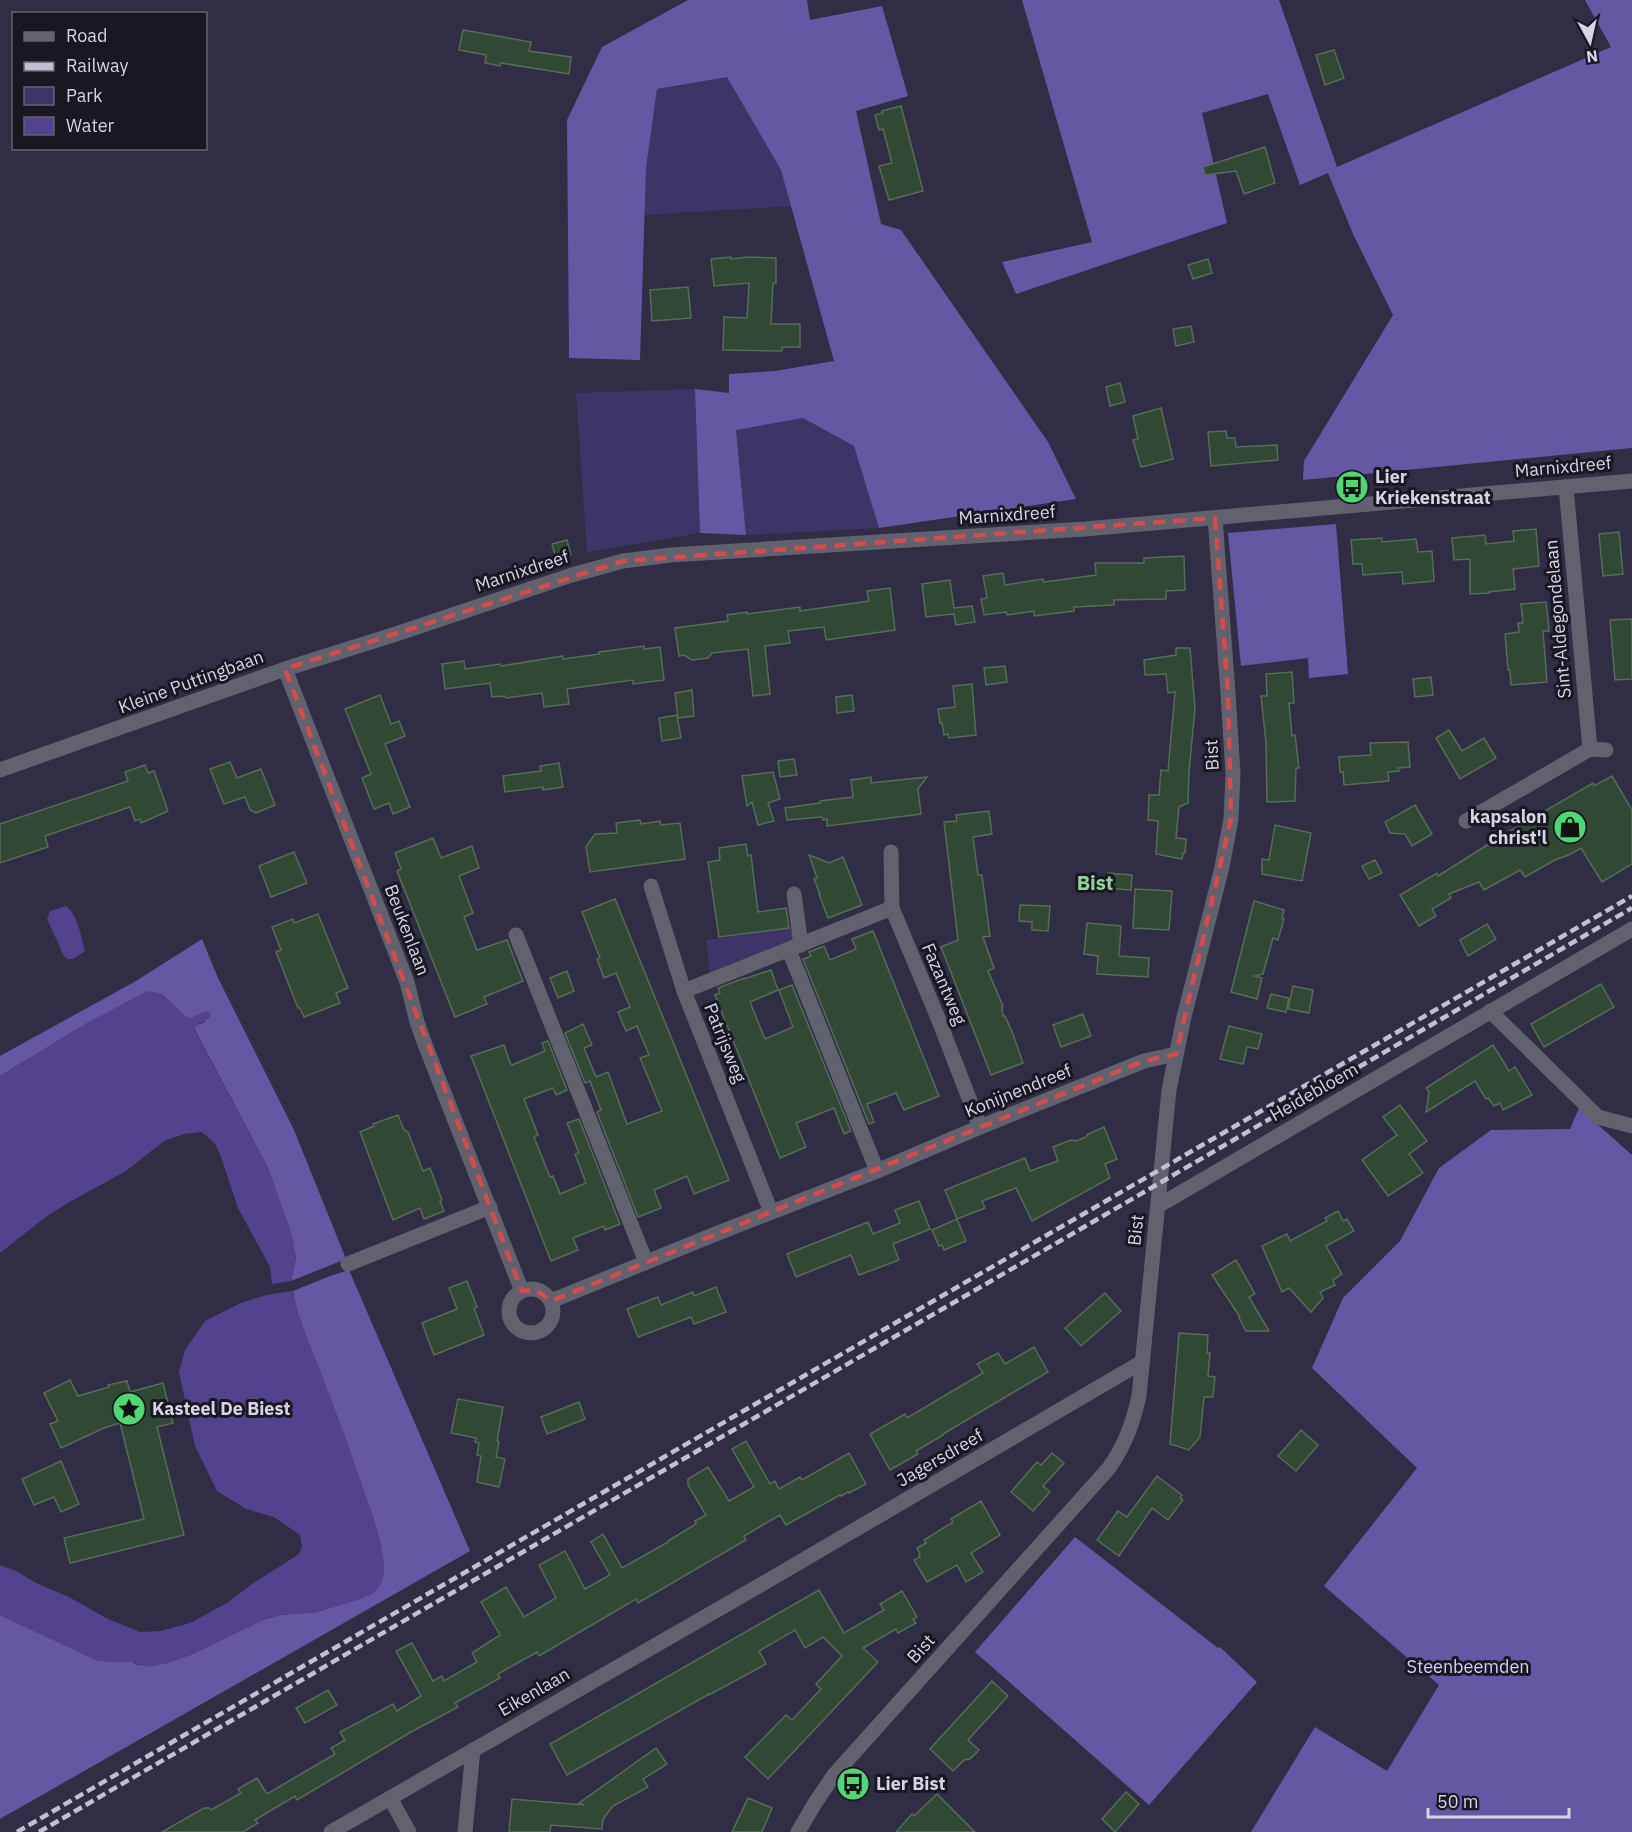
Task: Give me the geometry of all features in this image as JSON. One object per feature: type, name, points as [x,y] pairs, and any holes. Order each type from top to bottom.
[{"type":"street","name":"Marnixdreef","points":[[396,634],[572,575],[649,557],[1062,531],[1632,481]]},
{"type":"street","name":"Sint-Aldegondelaan","points":[[1566,487],[1590,749]]},
{"type":"street","name":"Bist","points":[[798,1832],[834,1775],[1109,1468],[1126,1442],[1134,1419],[1139,1396],[1169,1090],[1229,837],[1233,797],[1215,518]]},
{"type":"street","name":"Kleine Puttingbaan","points":[[0,770],[285,669],[396,634]]},
{"type":"street","name":"Beukenlaan","points":[[285,669],[407,982],[420,1030],[522,1292]]},
{"type":"street","points":[[1466,821],[1590,749],[1606,750]]},
{"type":"street","name":"Fazantweg","points":[[891,852],[892,908],[980,1127]]},
{"type":"street","name":"Patrijsweg","points":[[651,886],[684,991],[771,1212]]},
{"type":"street","points":[[794,894],[795,947],[877,1171]]},
{"type":"street","points":[[684,991],[892,908]]},
{"type":"street","name":"Heidebloem","points":[[1158,1206],[1632,929]]},
{"type":"street","points":[[516,935],[645,1262],[551,1301]]},
{"type":"street","points":[[1490,1011],[1598,1117],[1632,1126]]},
{"type":"street","name":"Konijnendreef","points":[[645,1262],[877,1171],[1144,1061],[1176,1054]]},
{"type":"street","points":[[348,1264],[490,1207]]},
{"type":"street","points":[[536,1290],[551,1301],[553,1315],[551,1321],[541,1331],[528,1333],[516,1327],[510,1314],[512,1301],[522,1292],[536,1290]]},
{"type":"street","name":"Jagersdreef","points":[[757,1587],[1142,1362]]},
{"type":"street","name":"Eikenlaan","points":[[331,1832],[757,1587]]},
{"type":"street","points":[[465,1832],[473,1750]]},
{"type":"street","points":[[390,1798],[409,1832]]},
{"type":"highlighted area","points":[[1215,518],[1228,693],[1231,819],[1176,1054],[1144,1061],[551,1301],[536,1290],[522,1291],[285,669],[623,561]]},
{"type":"green space","points":[[688,0],[807,0],[810,20],[882,6],[908,96],[856,111],[881,224],[901,230],[1048,442],[1076,499],[879,528],[854,446],[803,418],[736,430],[746,535],[700,533],[695,389],[729,393],[729,374],[775,371],[834,361],[781,170],[727,77],[657,89],[646,168],[640,360],[569,358],[567,120],[602,47]]},
{"type":"green space","points":[[1022,0],[1279,0],[1337,167],[1611,47],[1585,0],[1632,0],[1632,448],[1303,480],[1304,461],[1393,315],[1353,234],[1328,173],[1300,185],[1268,94],[1202,113],[1227,223],[1016,294],[1002,262],[1092,242]]},
{"type":"green space","points":[[727,77],[781,170],[791,206],[644,215],[646,168],[657,89]]},
{"type":"green space","points":[[695,389],[700,533],[587,552],[576,393]]},
{"type":"green space","points":[[803,418],[854,446],[879,528],[746,535],[736,429]]},
{"type":"green space","points":[[1336,524],[1348,674],[1309,678],[1308,658],[1241,666],[1228,533]]},
{"type":"green space","points":[[792,928],[795,940],[710,975],[706,940]]},
{"type":"green space","points":[[202,939],[218,978],[294,1130],[346,1259],[291,1281],[296,1258],[291,1233],[268,1168],[194,1028],[205,1022],[197,1015],[191,1019],[186,1017],[162,994],[89,1022],[0,1076],[0,1056],[136,981]]},
{"type":"green space","name":"Steenbeemden","points":[[1579,1108],[1632,1155],[1632,1832],[1251,1832],[1315,1727],[1387,1771],[1439,1685],[1324,1586],[1417,1468],[1312,1368],[1343,1298],[1400,1241],[1439,1168],[1491,1130],[1570,1129]]},
{"type":"green space","points":[[349,1270],[470,1551],[0,1819],[0,1615],[99,1661],[132,1662],[138,1665],[163,1664],[190,1655],[265,1619],[281,1615],[317,1612],[365,1597],[384,1572],[379,1538],[372,1516],[297,1311],[293,1291]]},
{"type":"green space","points":[[1075,1537],[1218,1648],[1220,1647],[1257,1682],[1149,1805],[975,1652]]},
{"type":"water","points":[[66,906],[76,921],[85,951],[73,959],[67,959],[64,956],[47,919],[50,911]]},
{"type":"water","points":[[147,991],[162,994],[190,1019],[206,1011],[210,1013],[210,1018],[194,1029],[268,1168],[291,1233],[296,1258],[291,1281],[272,1284],[270,1267],[238,1208],[220,1154],[215,1144],[201,1132],[184,1134],[164,1141],[126,1171],[47,1216],[0,1253],[0,1076],[89,1022]]},
{"type":"water","points":[[293,1291],[297,1311],[344,1433],[376,1526],[384,1572],[382,1582],[374,1593],[317,1612],[281,1615],[265,1619],[190,1655],[147,1667],[132,1662],[99,1661],[0,1615],[0,1565],[69,1597],[108,1619],[140,1632],[161,1631],[190,1623],[227,1603],[299,1554],[302,1546],[300,1535],[274,1517],[246,1509],[217,1491],[195,1446],[179,1372],[185,1350],[205,1321],[241,1303],[266,1295]]},
{"type":"building","points":[[463,30],[531,42],[529,51],[571,57],[569,74],[501,63],[500,66],[485,63],[486,55],[459,50]]},
{"type":"building","points":[[1334,50],[1344,78],[1325,85],[1316,55]]},
{"type":"building","points":[[901,106],[923,191],[889,200],[879,166],[892,163],[883,129],[879,130],[875,115]]},
{"type":"building","points":[[1265,147],[1275,183],[1244,194],[1236,171],[1205,175],[1203,167]]},
{"type":"building","points":[[731,257],[731,259],[776,258],[776,283],[773,283],[771,324],[800,324],[800,347],[782,347],[782,351],[723,350],[724,317],[747,318],[749,283],[714,286],[711,259]]},
{"type":"building","points":[[1208,259],[1212,273],[1193,279],[1188,265]]},
{"type":"building","points":[[688,287],[691,318],[652,321],[650,290]]},
{"type":"building","points":[[1191,326],[1194,342],[1176,346],[1173,329]]},
{"type":"building","points":[[1120,383],[1125,402],[1110,406],[1106,387]]},
{"type":"building","points":[[1161,408],[1173,459],[1141,467],[1133,440],[1138,439],[1133,416]]},
{"type":"building","points":[[1226,431],[1227,438],[1235,438],[1236,447],[1277,445],[1278,460],[1211,466],[1208,432]]},
{"type":"building","points":[[1536,529],[1539,566],[1513,569],[1515,589],[1470,594],[1470,559],[1454,560],[1452,538],[1485,535],[1486,544],[1514,541],[1513,531]]},
{"type":"building","points":[[1619,532],[1623,574],[1603,576],[1599,534]]},
{"type":"building","points":[[1382,538],[1382,542],[1416,539],[1418,552],[1432,551],[1434,581],[1403,584],[1402,572],[1363,575],[1362,564],[1353,564],[1351,540]]},
{"type":"building","points":[[567,540],[571,555],[556,559],[552,544]]},
{"type":"building","points":[[1184,556],[1185,590],[1166,591],[1166,599],[1114,600],[1114,605],[1074,607],[1074,611],[1034,616],[1034,611],[1007,615],[1006,612],[984,615],[981,599],[987,598],[983,576],[1003,573],[1005,585],[1043,579],[1044,582],[1096,575],[1095,563],[1144,563],[1144,558]]},
{"type":"building","points":[[950,580],[954,608],[972,606],[975,622],[956,625],[954,614],[926,617],[922,584]]},
{"type":"building","points":[[890,588],[895,630],[826,640],[824,627],[788,631],[790,643],[765,646],[770,694],[753,696],[748,649],[712,653],[708,658],[692,660],[684,655],[679,656],[675,628],[728,621],[727,615],[747,612],[747,614],[800,607],[800,611],[869,601],[867,591]]},
{"type":"building","points":[[1546,602],[1549,631],[1543,631],[1547,682],[1511,685],[1505,634],[1519,632],[1518,623],[1523,623],[1521,604]]},
{"type":"building","points":[[1632,619],[1632,679],[1615,680],[1610,620]]},
{"type":"building","points":[[644,646],[644,649],[660,647],[664,680],[633,684],[633,680],[567,689],[569,704],[544,707],[542,693],[506,698],[505,696],[492,697],[490,683],[445,689],[442,664],[464,661],[465,669],[500,664],[501,666]]},
{"type":"building","points":[[1176,648],[1190,648],[1195,709],[1188,803],[1179,807],[1176,838],[1186,839],[1182,859],[1156,854],[1158,821],[1148,820],[1149,795],[1159,795],[1161,770],[1168,771],[1175,692],[1168,693],[1166,674],[1145,675],[1144,660],[1176,655]]},
{"type":"building","points":[[1005,666],[1007,682],[986,685],[984,668]]},
{"type":"building","points":[[1292,672],[1294,703],[1289,703],[1292,736],[1295,735],[1299,768],[1296,768],[1295,801],[1267,802],[1266,743],[1261,696],[1267,696],[1266,674]]},
{"type":"building","points":[[1431,677],[1433,695],[1415,697],[1413,679]]},
{"type":"building","points":[[972,684],[976,735],[949,738],[948,734],[944,735],[938,709],[955,707],[953,686]]},
{"type":"building","points":[[692,690],[694,716],[678,718],[675,693]]},
{"type":"building","points":[[380,695],[391,724],[399,721],[405,736],[385,744],[410,807],[393,814],[389,803],[374,809],[362,778],[371,774],[345,709]]},
{"type":"building","points":[[852,695],[854,711],[837,713],[836,697]]},
{"type":"building","points":[[677,715],[681,738],[662,741],[659,718]]},
{"type":"building","points":[[1449,730],[1462,751],[1484,738],[1496,758],[1460,779],[1436,738]]},
{"type":"building","points":[[1408,742],[1410,767],[1388,772],[1389,781],[1344,785],[1339,757],[1371,755],[1370,743]]},
{"type":"building","points":[[794,759],[797,775],[780,777],[778,761]]},
{"type":"building","points":[[230,762],[237,778],[261,769],[275,805],[256,813],[250,810],[245,797],[224,804],[210,769]]},
{"type":"building","points":[[559,763],[563,787],[505,792],[503,776],[541,771],[540,766]]},
{"type":"building","points":[[145,765],[148,773],[154,771],[168,811],[141,823],[140,819],[135,821],[130,807],[45,836],[48,847],[0,863],[0,824],[128,781],[125,772]]},
{"type":"building","points":[[773,772],[780,799],[768,803],[774,821],[758,825],[752,802],[747,806],[742,776]]},
{"type":"building","points":[[1612,776],[1632,810],[1632,864],[1602,882],[1581,848],[1525,877],[1520,870],[1484,890],[1479,882],[1449,894],[1451,898],[1432,909],[1436,916],[1419,926],[1400,895],[1437,873],[1438,876],[1593,783],[1594,786]]},
{"type":"building","points":[[871,777],[871,783],[927,777],[918,789],[921,814],[827,826],[827,819],[823,820],[822,817],[787,820],[785,808],[853,797],[851,780]]},
{"type":"building","points":[[1415,805],[1432,834],[1412,846],[1405,834],[1390,833],[1385,822]]},
{"type":"building","points":[[989,811],[992,834],[973,837],[978,875],[982,875],[990,936],[983,937],[994,968],[988,971],[1003,1006],[1003,1016],[1013,1034],[1023,1063],[991,1075],[941,947],[958,940],[944,822],[957,821],[956,815]]},
{"type":"building","points":[[640,820],[641,824],[660,821],[661,825],[680,823],[685,859],[590,872],[586,847],[595,834],[617,833],[616,823]]},
{"type":"building","points":[[1275,825],[1311,833],[1302,881],[1262,874],[1262,859],[1269,860]]},
{"type":"building","points":[[433,838],[441,858],[472,846],[479,868],[459,876],[473,913],[464,917],[477,950],[507,940],[523,981],[484,997],[487,1004],[455,1017],[397,871],[401,869],[395,853]]},
{"type":"building","points":[[746,844],[748,856],[751,855],[758,912],[786,908],[789,928],[719,937],[708,862],[720,860],[719,848]]},
{"type":"building","points":[[294,852],[307,883],[271,897],[259,866]]},
{"type":"building","points":[[809,855],[829,863],[843,857],[862,905],[828,918],[814,879],[817,878]]},
{"type":"building","points":[[1375,860],[1382,873],[1369,879],[1362,866]]},
{"type":"building","points":[[1108,873],[1132,875],[1131,890],[1107,888]]},
{"type":"building","points":[[1135,889],[1172,891],[1169,930],[1133,928]]},
{"type":"building","points":[[615,899],[729,1180],[694,1194],[687,1176],[654,1190],[661,1208],[638,1217],[597,1112],[601,1110],[590,1081],[585,1083],[565,1033],[583,1024],[592,1045],[584,1048],[596,1077],[608,1072],[627,1124],[662,1111],[640,1058],[649,1055],[637,1026],[626,1031],[618,1012],[630,1007],[616,973],[604,978],[597,959],[600,958],[582,912]]},
{"type":"building","points":[[1254,901],[1284,910],[1278,940],[1273,938],[1263,974],[1255,976],[1262,978],[1257,999],[1231,992]]},
{"type":"building","points":[[1020,905],[1050,906],[1048,931],[1032,930],[1032,922],[1019,921]]},
{"type":"building","points":[[318,914],[348,988],[336,993],[340,1003],[304,1017],[298,1008],[276,952],[281,950],[272,927],[293,919],[294,923]]},
{"type":"building","points":[[1087,923],[1121,926],[1119,956],[1149,958],[1148,977],[1097,974],[1098,956],[1084,954]]},
{"type":"building","points":[[1487,924],[1496,939],[1468,956],[1460,940]]},
{"type":"building","points":[[873,931],[939,1096],[904,1110],[896,1093],[867,1104],[874,1122],[869,1124],[803,959],[811,956],[809,952],[824,946],[830,960],[856,949],[852,939]]},
{"type":"building","points":[[771,970],[778,990],[750,1002],[765,1039],[793,1027],[779,990],[792,985],[851,1131],[844,1134],[834,1108],[796,1123],[806,1147],[780,1158],[715,995],[720,993],[718,988]]},
{"type":"building","points":[[567,971],[574,991],[558,998],[550,978]]},
{"type":"building","points":[[1601,984],[1614,1007],[1544,1047],[1531,1024]]},
{"type":"building","points":[[1293,986],[1313,990],[1309,1013],[1288,1009]]},
{"type":"building","points":[[1271,994],[1289,998],[1286,1012],[1267,1008]]},
{"type":"building","points":[[1083,1014],[1091,1036],[1061,1047],[1053,1025]]},
{"type":"building","points":[[1229,1026],[1262,1034],[1258,1049],[1247,1047],[1243,1064],[1220,1059]]},
{"type":"building","points":[[548,1041],[567,1090],[556,1095],[553,1088],[524,1099],[538,1135],[534,1137],[550,1177],[553,1176],[560,1194],[586,1183],[575,1154],[579,1153],[567,1123],[579,1119],[620,1224],[605,1230],[604,1226],[573,1238],[578,1250],[551,1261],[471,1056],[504,1045],[512,1065],[545,1051],[542,1043]]},
{"type":"building","points":[[1493,1045],[1509,1071],[1515,1067],[1532,1095],[1503,1110],[1500,1103],[1494,1106],[1488,1098],[1486,1099],[1475,1081],[1426,1112],[1429,1092],[1426,1088]]},
{"type":"building","points":[[1400,1105],[1427,1141],[1409,1154],[1423,1173],[1388,1196],[1362,1160],[1397,1135],[1383,1117]]},
{"type":"building","points":[[398,1115],[404,1130],[408,1132],[423,1171],[430,1168],[442,1200],[440,1201],[444,1211],[424,1219],[420,1208],[393,1220],[360,1132],[374,1126],[373,1124]]},
{"type":"building","points":[[1104,1127],[1117,1159],[1105,1164],[1110,1178],[1032,1221],[1016,1188],[982,1201],[985,1208],[957,1219],[945,1190],[1025,1158],[1030,1171],[1058,1161],[1053,1147],[1071,1140],[1076,1141]]},
{"type":"building","points":[[919,1201],[930,1229],[893,1244],[899,1260],[859,1275],[851,1255],[796,1277],[787,1254],[868,1222],[873,1234],[900,1223],[895,1210]]},
{"type":"building","points":[[1338,1211],[1343,1221],[1347,1219],[1354,1231],[1326,1246],[1342,1274],[1333,1280],[1335,1285],[1320,1292],[1323,1298],[1311,1312],[1289,1288],[1282,1292],[1262,1246],[1287,1234],[1290,1241],[1327,1221],[1325,1218]]},
{"type":"building","points":[[957,1219],[966,1241],[944,1250],[942,1245],[939,1246],[932,1230]]},
{"type":"building","points":[[1236,1260],[1255,1294],[1249,1297],[1269,1331],[1246,1331],[1240,1317],[1212,1275]]},
{"type":"building","points":[[467,1281],[484,1335],[434,1355],[422,1323],[457,1309],[449,1288]]},
{"type":"building","points":[[716,1287],[726,1312],[694,1324],[691,1317],[638,1337],[627,1309],[658,1297],[661,1305],[693,1292],[694,1296]]},
{"type":"building","points":[[1105,1293],[1121,1311],[1081,1346],[1065,1328]]},
{"type":"building","points":[[1179,1333],[1208,1335],[1207,1353],[1210,1353],[1208,1376],[1215,1377],[1213,1397],[1204,1397],[1200,1437],[1189,1450],[1170,1444]]},
{"type":"building","points":[[1034,1347],[1048,1372],[943,1434],[916,1451],[918,1454],[890,1470],[870,1434],[905,1414],[907,1418],[983,1373],[977,1364],[998,1353],[1005,1364]]},
{"type":"building","points":[[70,1380],[78,1396],[127,1381],[130,1392],[163,1383],[173,1423],[157,1427],[184,1535],[70,1563],[64,1538],[144,1519],[120,1423],[61,1448],[50,1424],[58,1421],[44,1393]]},
{"type":"building","points":[[458,1399],[503,1407],[496,1457],[505,1459],[499,1487],[477,1482],[481,1456],[477,1455],[479,1443],[475,1442],[476,1438],[451,1433]]},
{"type":"building","points":[[579,1402],[585,1419],[547,1434],[541,1417]]},
{"type":"building","points":[[1301,1430],[1318,1445],[1296,1471],[1278,1456]]},
{"type":"building","points":[[746,1441],[770,1484],[775,1481],[779,1489],[800,1477],[802,1480],[849,1453],[866,1484],[840,1495],[786,1525],[780,1515],[744,1536],[746,1540],[638,1603],[636,1599],[539,1656],[537,1652],[498,1674],[500,1678],[455,1703],[458,1707],[411,1732],[297,1800],[295,1796],[255,1820],[258,1823],[243,1832],[162,1832],[204,1808],[211,1810],[241,1793],[238,1789],[257,1778],[267,1794],[335,1754],[331,1748],[345,1740],[340,1732],[393,1704],[397,1711],[421,1696],[396,1651],[412,1643],[433,1681],[442,1676],[444,1681],[477,1662],[472,1653],[500,1635],[481,1602],[506,1587],[524,1617],[556,1598],[539,1565],[565,1551],[585,1589],[610,1575],[591,1542],[603,1534],[622,1568],[668,1542],[706,1515],[688,1485],[688,1479],[708,1467],[729,1501],[754,1487],[732,1449]]},
{"type":"building","points":[[1052,1453],[1064,1463],[1043,1486],[1050,1492],[1033,1511],[1011,1492],[1037,1462],[1041,1465]]},
{"type":"building","points":[[61,1461],[79,1504],[61,1512],[54,1497],[34,1505],[22,1479]]},
{"type":"building","points":[[1157,1476],[1182,1495],[1180,1498],[1183,1500],[1168,1520],[1152,1508],[1119,1556],[1097,1540],[1118,1511],[1127,1517]]},
{"type":"building","points":[[981,1501],[1000,1535],[971,1553],[983,1572],[966,1582],[957,1565],[927,1582],[914,1560],[920,1557],[917,1548],[926,1543],[924,1540],[953,1522],[951,1519]]},
{"type":"building","points":[[819,1590],[844,1633],[884,1610],[880,1604],[902,1591],[917,1617],[913,1619],[916,1623],[898,1633],[896,1629],[863,1648],[878,1662],[768,1779],[745,1757],[786,1715],[792,1720],[821,1689],[816,1684],[842,1656],[823,1637],[805,1648],[795,1630],[759,1651],[766,1664],[567,1775],[550,1744]]},
{"type":"building","points":[[992,1681],[1008,1696],[968,1740],[979,1750],[953,1771],[930,1749]]},
{"type":"building","points":[[328,1690],[337,1705],[305,1723],[296,1708]]},
{"type":"building","points":[[656,1748],[667,1764],[643,1779],[648,1787],[613,1806],[603,1819],[602,1829],[551,1825],[550,1832],[509,1832],[512,1799],[584,1805],[579,1803]]},
{"type":"building","points":[[1126,1792],[1139,1804],[1115,1832],[1102,1819]]},
{"type":"building","points":[[937,1794],[975,1832],[896,1832],[912,1814],[914,1816]]},
{"type":"building","points":[[748,1798],[772,1808],[762,1832],[732,1832]]},
{"type":"railway","points":[[17,1832],[1632,896]]},
{"type":"railway","points":[[39,1832],[1632,908]]},
{"type":"place","name":"Lier Kriekenstraat","points":[[1352,487]]},
{"type":"place","name":"kapsalon christ'l","points":[[1570,827]]},
{"type":"place","name":"Kasteel De Biest","points":[[129,1409]]},
{"type":"place","name":"Lier Bist","points":[[853,1784]]},
{"type":"district","name":"Bist","points":[[1095,883]]}]
